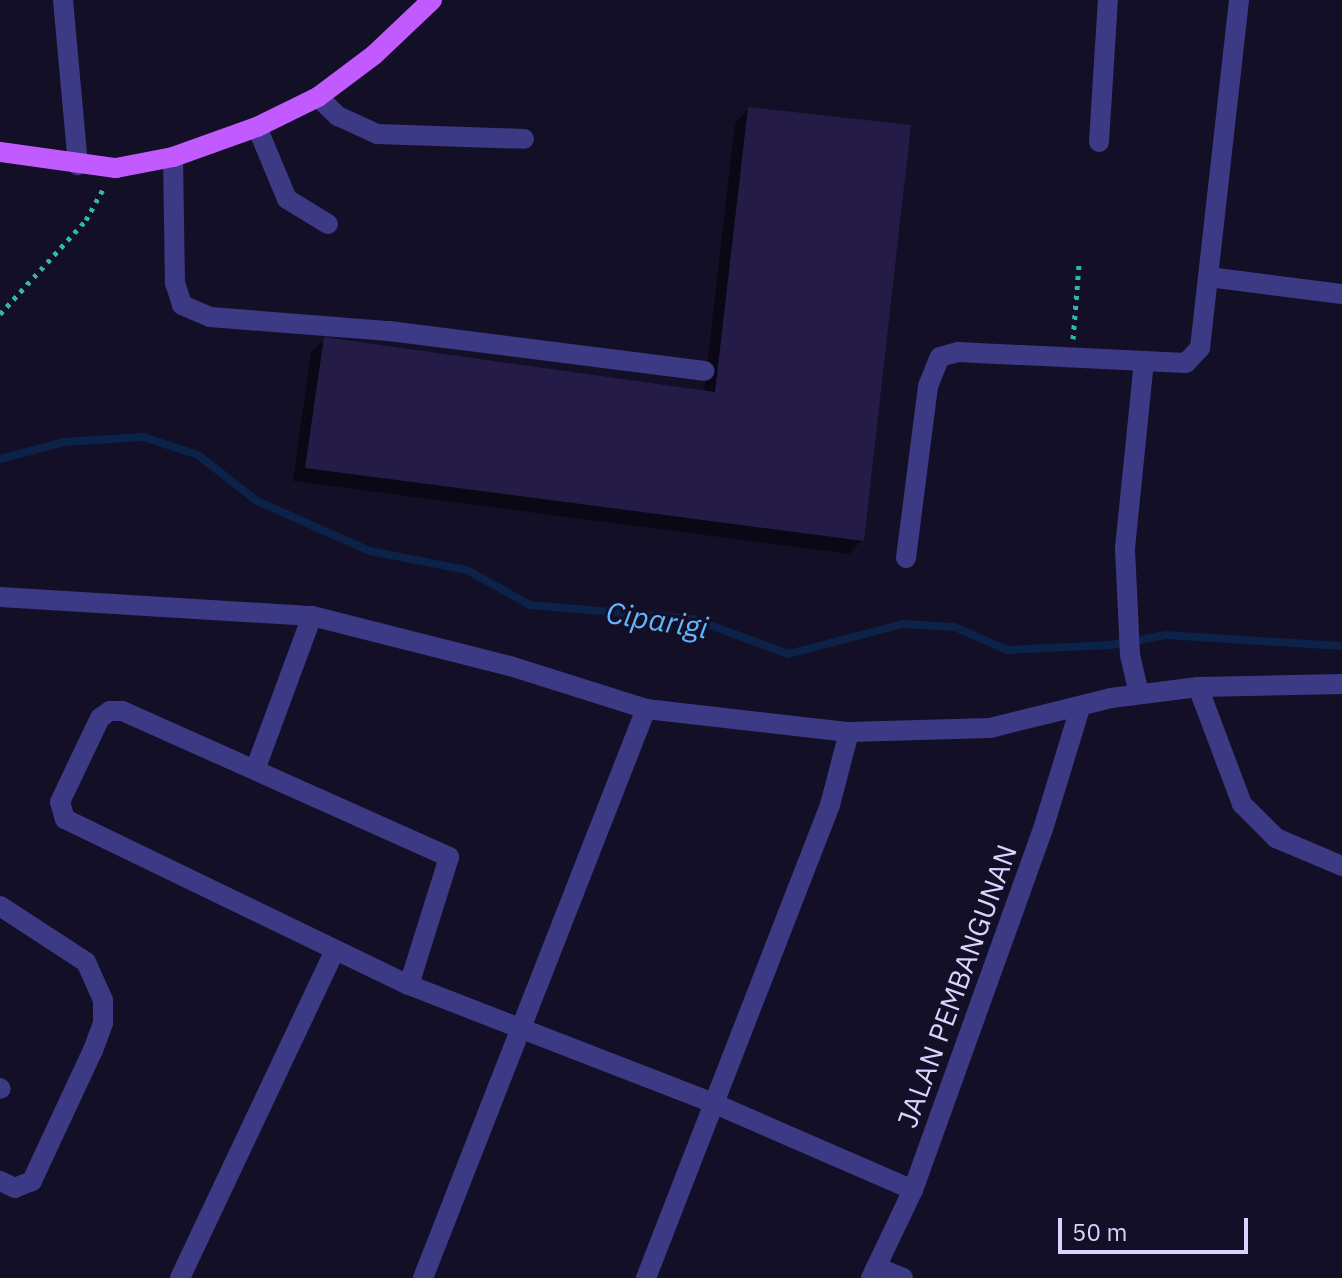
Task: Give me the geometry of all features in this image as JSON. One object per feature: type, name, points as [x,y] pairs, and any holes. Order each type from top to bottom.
[{"type":"main road","points":[[0,152],[116,168],[173,157],[257,127],[318,97],[374,55],[432,0]]},
{"type":"street","points":[[63,0],[78,165]]},
{"type":"street","points":[[1099,142],[1108,0]]},
{"type":"street","points":[[906,558],[934,365],[958,352],[1186,363],[1195,358],[1209,277],[1239,0]]},
{"type":"street","points":[[318,97],[338,116],[377,134],[524,139]]},
{"type":"street","points":[[257,127],[287,199],[328,224]]},
{"type":"street","points":[[173,157],[175,283],[182,305],[210,317],[389,331],[704,371]]},
{"type":"street","points":[[1209,277],[1342,294]]},
{"type":"street","points":[[1139,694],[1130,655],[1125,548],[1144,361]]},
{"type":"street","points":[[0,597],[312,616],[510,666],[646,709],[849,732],[990,728],[1139,694],[1198,687],[1342,684]]},
{"type":"street","points":[[255,770],[312,616]]},
{"type":"street","points":[[1198,687],[1242,804],[1276,838],[1342,866]]},
{"type":"street","name":"JALAN PEMBANGUNAN","points":[[873,1272],[913,1190],[1043,829],[1080,708]]},
{"type":"street","points":[[423,1278],[646,709]]},
{"type":"street","points":[[409,985],[449,857],[122,711],[110,711],[100,718],[58,811],[148,862],[409,985],[713,1103],[913,1190]]},
{"type":"street","points":[[646,1278],[830,805],[849,732]]},
{"type":"street","points":[[0,906],[86,962],[103,1000],[103,1023],[32,1181],[15,1188],[0,1181]]},
{"type":"street","points":[[180,1278],[335,950]]},
{"type":"street","points":[[873,1272],[903,1278]]},
{"type":"path","points":[[0,314],[86,220],[116,168]]},
{"type":"path","points":[[1071,358],[1079,264]]},
{"type":"building","points":[[748,107],[911,125],[864,541],[305,468],[324,337],[715,392]]},
{"type":"waterway","name":"Ciparigi","points":[[0,459],[64,442],[143,437],[198,455],[257,501],[370,551],[467,570],[530,605],[693,619],[788,654],[903,624],[955,627],[1007,650],[1111,645],[1166,635],[1342,646]]}]
